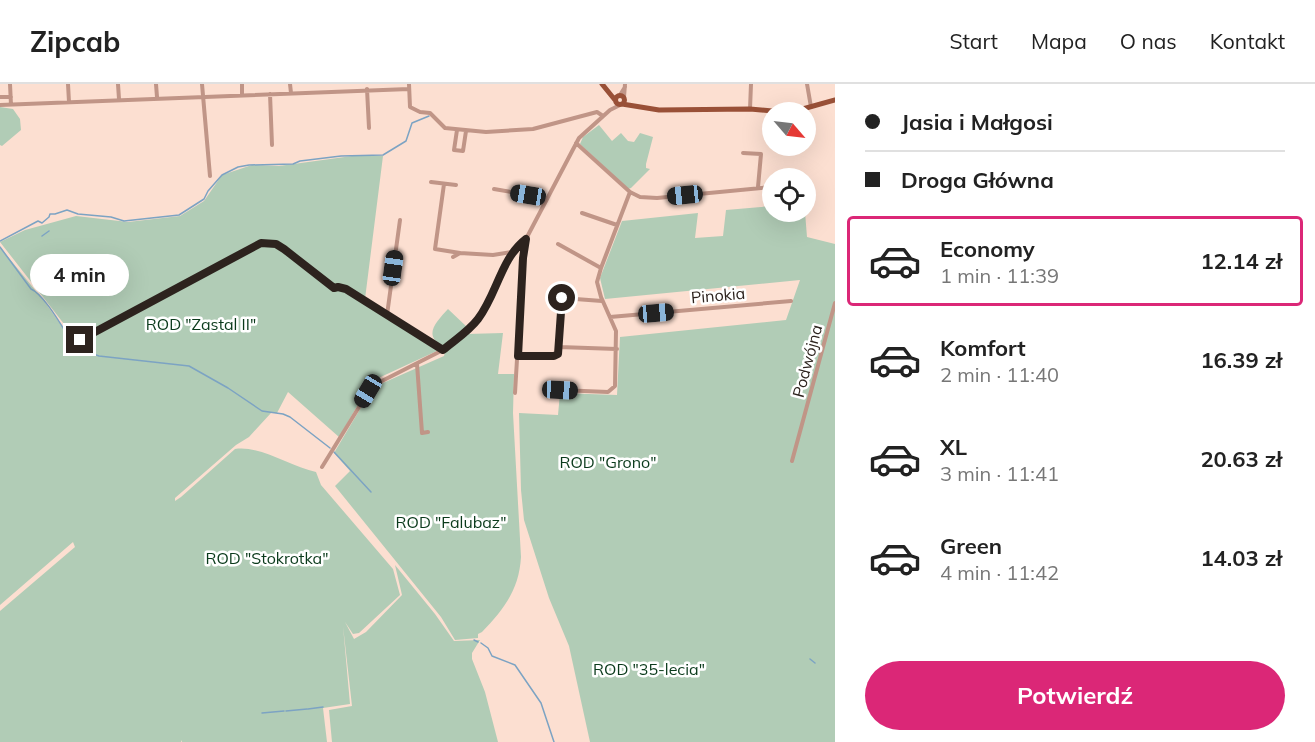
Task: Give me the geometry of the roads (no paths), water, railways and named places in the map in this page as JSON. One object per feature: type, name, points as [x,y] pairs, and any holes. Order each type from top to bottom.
[{"type":"main road","points":[[602,84],[620,100],[659,110],[762,109]]},
{"type":"main road","points":[[816,106],[835,100]]},
{"type":"street","points":[[10,84],[11,105]]},
{"type":"street","points":[[68,84],[69,102]]},
{"type":"street","points":[[118,84],[119,99]]},
{"type":"street","points":[[156,84],[157,98]]},
{"type":"street","points":[[202,84],[210,176]]},
{"type":"street","points":[[242,84],[242,95]]},
{"type":"street","points":[[291,84],[291,93]]},
{"type":"street","points":[[750,108],[751,84]]},
{"type":"street","points":[[807,84],[810,102]]},
{"type":"street","points":[[515,393],[526,239],[576,143],[620,100],[625,85]]},
{"type":"street","points":[[0,105],[409,86],[410,107],[433,115],[445,128],[457,130],[486,132],[533,129],[597,112],[603,116]]},
{"type":"street","points":[[367,89],[369,128]]},
{"type":"street","points":[[270,94],[272,145]]},
{"type":"street","points":[[0,97],[11,97]]},
{"type":"street","points":[[457,130],[454,150],[463,151],[466,131]]},
{"type":"street","points":[[576,143],[630,192],[640,197],[657,198],[762,187]]},
{"type":"street","points":[[743,153],[761,154],[758,187]]},
{"type":"street","points":[[431,182],[456,185]]},
{"type":"street","points":[[444,184],[435,249],[494,255],[512,252]]},
{"type":"street","points":[[494,189],[528,195],[544,204]]},
{"type":"street","points":[[560,390],[608,392],[615,386],[616,330],[597,282],[600,268],[630,192]]},
{"type":"street","points":[[582,213],[616,225]]},
{"type":"street","points":[[387,315],[400,220]]},
{"type":"street","points":[[322,467],[372,386],[443,350],[478,318],[512,252],[526,239]]},
{"type":"street","points":[[80,340],[261,243],[276,244],[334,288],[346,289],[443,350]]},
{"type":"street","points":[[558,244],[600,268]]},
{"type":"street","points":[[453,257],[460,253]]},
{"type":"street","points":[[518,356],[558,354],[562,298],[603,301]]},
{"type":"street","name":"Pinokia","points":[[610,317],[791,301]]},
{"type":"street","name":"Podwójna","points":[[792,461],[835,303]]},
{"type":"street","points":[[559,347],[617,349]]},
{"type":"street","points":[[417,364],[422,432],[428,432]]},
{"type":"waterway","points":[[0,241],[38,221],[42,223],[50,214],[67,210],[78,214],[111,217],[124,221],[179,215],[204,199],[222,175],[238,167],[293,164],[300,161],[341,156],[383,155],[406,141],[412,123],[429,116]]},
{"type":"waterway","points":[[42,236],[49,231]]},
{"type":"waterway","points":[[0,247],[31,289],[48,305],[72,342]]},
{"type":"waterway","points":[[72,344],[99,356],[189,366],[262,411],[290,417],[330,448]]},
{"type":"waterway","points":[[334,452],[371,492]]},
{"type":"waterway","points":[[474,640],[478,642]]},
{"type":"waterway","points":[[481,643],[488,648],[492,656],[515,665],[541,703],[554,742]]},
{"type":"waterway","points":[[810,659],[815,663]]},
{"type":"waterway","points":[[308,709],[323,707]]},
{"type":"waterway","points":[[286,711],[307,709]]},
{"type":"waterway","points":[[262,713],[284,711]]},
{"type":"park label","name":"ROD \"Zastal II\"","points":[[201,324]]},
{"type":"park label","name":"ROD \"Grono\"","points":[[608,462]]},
{"type":"park label","name":"ROD \"Falubaz\"","points":[[451,522]]},
{"type":"park label","name":"ROD \"Stokrotka\"","points":[[267,558]]},
{"type":"park label","name":"ROD \"35-lecia\"","points":[[649,669]]}]
